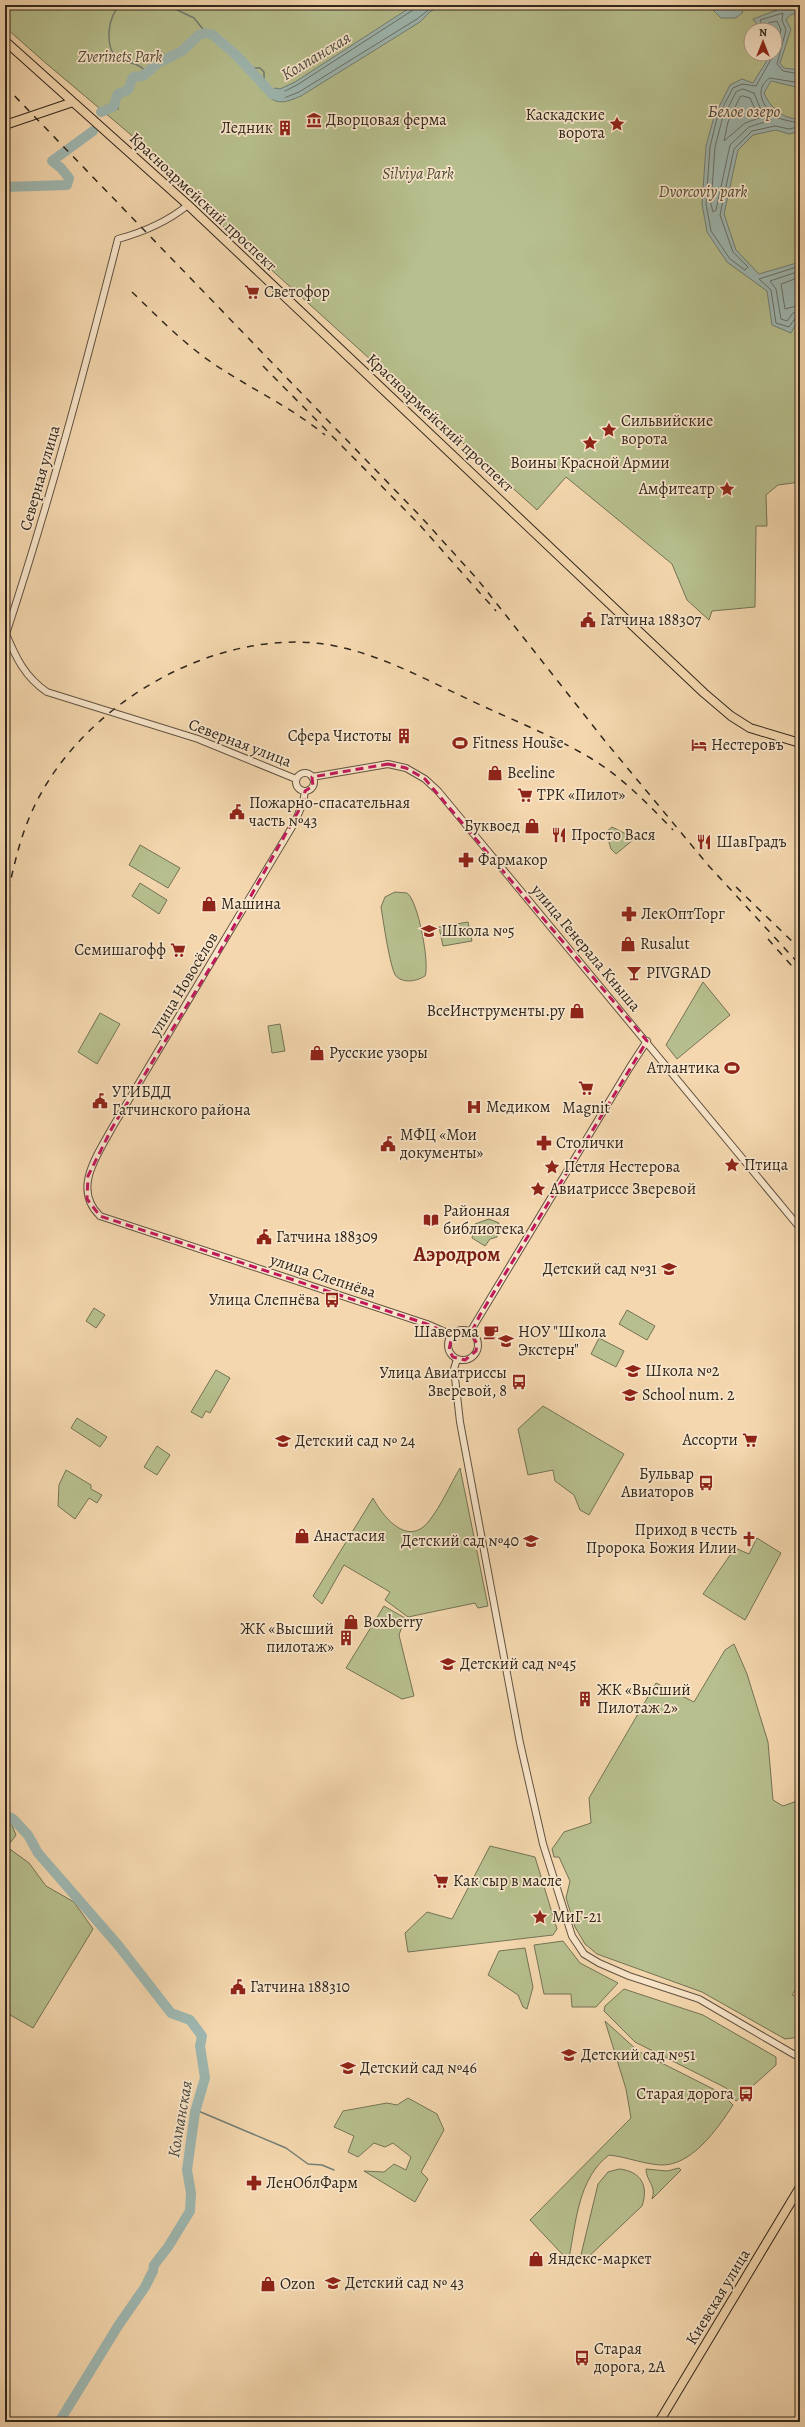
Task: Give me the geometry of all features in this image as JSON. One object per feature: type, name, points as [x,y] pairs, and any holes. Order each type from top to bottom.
[{"type":"main road","name":"Красноармейский проспект","points":[[5,41],[188,205],[726,712],[750,728],[800,743]]},
{"type":"main road","points":[[5,125],[73,102]]},
{"type":"main road","name":"Киевская улица","points":[[659,2422],[800,2187]]},
{"type":"street","name":"Северная улица","points":[[188,205],[177,214],[144,232],[118,239],[78,393],[25,575],[6,634],[22,670],[37,686],[47,692],[198,739],[296,779]]},
{"type":"street","name":"улица Генерала Кныша","points":[[312,776],[388,764],[406,768],[425,779],[463,820],[800,1228]]},
{"type":"street","points":[[303,773],[312,776],[313,786],[305,791],[299,788],[296,779],[303,773]]},
{"type":"street","name":"улица Новосёлов","points":[[86,1190],[88,1176],[112,1128],[295,822],[303,803],[305,791]]},
{"type":"street","points":[[470,1332],[630,1067],[647,1042]]},
{"type":"street","name":"улица Слепнёва","points":[[86,1190],[90,1207],[100,1216],[422,1322],[452,1335]]},
{"type":"street","points":[[464,1330],[470,1332],[477,1344],[476,1351],[472,1357],[465,1360],[457,1359],[449,1350],[448,1342],[452,1335],[464,1330]]},
{"type":"street","points":[[457,1359],[454,1369],[460,1422],[518,1732],[544,1844],[572,1936],[584,1954],[599,1963],[629,1976],[699,1999],[798,2052]]},
{"type":"highlighted area","points":[[388,764],[406,768],[425,779],[647,1041],[480,1315],[471,1333],[477,1344],[476,1351],[465,1360],[453,1357],[449,1350],[452,1335],[427,1324],[100,1216],[87,1199],[88,1176],[112,1128],[216,958],[303,803],[305,791],[313,786],[312,777],[322,774]]},
{"type":"green space","name":"Silviya Park","points":[[5,5],[800,5],[800,482],[778,485],[766,495],[767,526],[756,526],[755,607],[712,611],[709,620],[687,600],[672,564],[566,477],[537,510],[162,171],[166,166],[5,27]]},
{"type":"green space","points":[[612,827],[628,835],[633,840],[616,854],[611,849],[606,832]]},
{"type":"green space","points":[[140,845],[180,868],[168,888],[129,865]]},
{"type":"green space","points":[[140,883],[167,900],[159,914],[132,896]]},
{"type":"green space","points":[[395,892],[407,893],[411,898],[419,919],[422,933],[426,959],[425,976],[410,981],[399,979],[396,976],[389,954],[385,932],[381,907],[385,897]]},
{"type":"green space","points":[[468,922],[472,941],[443,946],[439,927]]},
{"type":"green space","points":[[703,982],[730,1015],[677,1059],[666,1045]]},
{"type":"green space","points":[[100,1013],[120,1024],[97,1064],[78,1052]]},
{"type":"green space","points":[[280,1024],[285,1051],[272,1053],[268,1026]]},
{"type":"green space","points":[[489,1219],[499,1223],[496,1228],[497,1237],[490,1239],[485,1246],[472,1238],[475,1224]]},
{"type":"green space","points":[[94,1308],[105,1315],[96,1328],[86,1321]]},
{"type":"green space","points":[[627,1310],[655,1326],[647,1340],[619,1324]]},
{"type":"green space","points":[[599,1338],[624,1351],[616,1367],[591,1354]]},
{"type":"green space","points":[[216,1370],[230,1378],[210,1413],[206,1411],[202,1418],[191,1412]]},
{"type":"green space","points":[[543,1406],[624,1454],[589,1515],[580,1510],[574,1495],[555,1481],[553,1470],[528,1475],[518,1429]]},
{"type":"green space","points":[[77,1418],[107,1437],[100,1447],[71,1428]]},
{"type":"green space","points":[[157,1446],[170,1455],[157,1475],[144,1467]]},
{"type":"green space","points":[[460,1468],[488,1606],[478,1608],[475,1603],[408,1617],[385,1600],[390,1592],[344,1565],[322,1604],[313,1596],[373,1498],[377,1506],[397,1527],[405,1531],[421,1529],[433,1515]]},
{"type":"green space","points":[[66,1470],[91,1485],[91,1489],[102,1495],[97,1503],[89,1498],[75,1519],[58,1506],[59,1485]]},
{"type":"green space","points":[[757,1538],[781,1553],[745,1620],[703,1594],[735,1548],[749,1554]]},
{"type":"green space","points":[[384,1606],[405,1618],[399,1635],[414,1696],[402,1699],[346,1668]]},
{"type":"green space","points":[[734,1644],[747,1674],[768,1742],[773,1800],[783,1806],[797,1801],[800,1807],[800,1983],[792,1995],[800,1997],[800,2037],[785,2039],[702,1992],[597,1954],[585,1944],[575,1927],[566,1898],[570,1881],[559,1857],[554,1857],[552,1849],[564,1832],[591,1823],[589,1798],[656,1683],[694,1702],[725,1650]]},
{"type":"green space","points":[[5,1819],[11,1823],[16,1835],[7,1847],[29,1863],[46,1886],[74,1902],[93,1929],[33,2028],[5,2012]]},
{"type":"green space","points":[[490,1846],[535,1857],[557,1929],[553,1935],[408,1952],[405,1933],[427,1912],[452,1919]]},
{"type":"green space","points":[[563,1941],[580,1963],[618,1983],[596,2007],[572,2007],[571,1994],[544,1994],[534,1945]]},
{"type":"green space","points":[[525,1948],[533,1987],[527,2009],[523,2007],[518,1995],[488,1975],[499,1951]]},
{"type":"green space","points":[[624,1989],[703,2015],[776,2057],[776,2065],[736,2101],[726,2088],[635,2042],[604,2011],[605,2006]]},
{"type":"green space","points":[[605,2021],[638,2051],[721,2093],[733,2105],[720,2124],[703,2144],[693,2153],[672,2164],[661,2165],[609,2155],[591,2176],[585,2188],[580,2202],[569,2258],[564,2256],[530,2220],[631,2118],[626,2089]]},
{"type":"green space","points":[[408,2098],[437,2114],[444,2130],[421,2172],[428,2179],[415,2202],[364,2171],[384,2172],[394,2164],[406,2170],[411,2157],[393,2143],[385,2147],[374,2143],[358,2157],[348,2152],[354,2136],[334,2127],[343,2111],[387,2103],[397,2105]]},
{"type":"green space","points":[[679,2168],[681,2170],[652,2199],[653,2191],[646,2173],[646,2169],[667,2171]]},
{"type":"green space","points":[[619,2169],[627,2170],[638,2176],[644,2186],[644,2199],[642,2206],[584,2261],[580,2259],[598,2184],[608,2172]]},
{"type":"water","points":[[414,5],[445,5],[431,11],[420,22],[301,96],[279,102],[267,94],[275,88],[280,89],[295,82]]},
{"type":"water","points":[[708,5],[739,5],[743,12],[736,18],[721,18]]},
{"type":"water","name":"Белое озеро","points":[[791,5],[800,5],[800,12],[790,15],[786,20],[791,29],[783,54],[783,22],[755,22],[753,19]]},
{"type":"water","name":"Белое озеро","points":[[766,62],[780,62],[784,68],[800,70],[800,88],[771,81],[764,93],[770,104],[778,112],[794,119],[800,119],[800,131],[789,134],[776,130],[753,135],[738,150],[724,214],[736,250],[759,274],[800,262],[800,317],[791,333],[772,325],[767,291],[727,262],[707,232],[702,204],[706,146],[714,117],[730,85],[742,79],[753,83]]},
{"type":"waterway","points":[[121,5],[116,10],[110,24],[109,40],[111,47],[118,59],[137,65],[146,72]]},
{"type":"waterway","points":[[167,5],[194,18],[206,33]]},
{"type":"waterway","name":"Колпанская","points":[[101,112],[114,105],[118,94],[128,90],[133,77],[143,76],[158,63],[182,51],[199,35],[206,33],[213,35],[237,56],[272,94],[281,95]]},
{"type":"waterway","points":[[250,68],[260,68],[264,72],[264,84]]},
{"type":"waterway","points":[[110,109],[118,109],[118,103]]},
{"type":"waterway","name":"Колпанская","points":[[5,187],[67,185],[69,178],[61,168],[52,161],[93,131]]},
{"type":"waterway","name":"Колпанская","points":[[5,1815],[13,1819],[28,1835],[38,1853],[118,1945],[171,2013],[190,2020],[202,2036],[200,2046],[205,2078],[195,2112],[187,2170],[191,2193],[190,2211],[168,2247],[154,2265],[153,2271],[145,2287],[118,2326],[59,2422]]},
{"type":"waterway","points":[[196,2110],[286,2148],[308,2164],[322,2165],[334,2170]]},
{"type":"railway","points":[[5,86],[422,518],[478,580],[605,741],[708,865],[800,965]]},
{"type":"railway","points":[[132,292],[192,348],[228,373],[299,416],[325,435]]},
{"type":"railway","points":[[263,366],[417,522],[496,611]]},
{"type":"railway","points":[[5,905],[20,843],[34,807],[56,770],[84,736],[117,707],[155,682],[196,662],[238,649],[281,643],[324,644],[363,653],[418,675],[548,736],[592,759],[614,774],[645,801],[673,830]]},
{"type":"railway","points":[[736,887],[800,949]]},
{"type":"railway","points":[[768,939],[800,975]]},
{"type":"place","name":"Дворцовая ферма","points":[[314,120]]},
{"type":"place","name":"Каскадские ворота","points":[[617,124]]},
{"type":"place","name":"Ледник","points":[[285,128]]},
{"type":"place","name":"Светофор","points":[[252,292]]},
{"type":"place","name":"Сильвийские ворота","points":[[609,430]]},
{"type":"place","name":"Воины Красной Армии","points":[[590,443]]},
{"type":"place","name":"Амфитеатр","points":[[727,489]]},
{"type":"place","name":"Гатчина 188307","points":[[588,620]]},
{"type":"place","name":"Сфера Чистоты","points":[[404,736]]},
{"type":"place","name":"Fitness House","points":[[460,743]]},
{"type":"place","name":"Нестеровъ","points":[[699,745]]},
{"type":"place","name":"Beeline","points":[[495,773]]},
{"type":"place","name":"ТРК «Пилот»","points":[[525,795]]},
{"type":"place","name":"Пожарно-спасательная часть №43","points":[[237,812]]},
{"type":"place","name":"Буквоед","points":[[532,826]]},
{"type":"place","name":"Просто Вася","points":[[559,835]]},
{"type":"place","name":"ШавГрадъ","points":[[704,842]]},
{"type":"place","name":"Фармакор","points":[[466,860]]},
{"type":"place","name":"Машина","points":[[209,904]]},
{"type":"place","name":"ЛекОптТорг","points":[[629,914]]},
{"type":"place","name":"Школа №5","points":[[429,931]]},
{"type":"place","name":"Rusalut","points":[[628,944]]},
{"type":"place","name":"Семишагофф","points":[[178,950]]},
{"type":"place","name":"PIVGRAD","points":[[634,973]]},
{"type":"place","name":"ВсеИнструменты.ру","points":[[577,1011]]},
{"type":"place","name":"Русские узоры","points":[[317,1053]]},
{"type":"place","name":"Атлантика","points":[[732,1068]]},
{"type":"place","name":"Magnit","points":[[586,1088]]},
{"type":"place","name":"УГИБДД Гатчинского района","points":[[100,1101]]},
{"type":"place","name":"Медиком","points":[[474,1107]]},
{"type":"place","name":"Столички","points":[[544,1143]]},
{"type":"place","name":"МФЦ «Мои документы»","points":[[388,1144]]},
{"type":"place","name":"Птица","points":[[732,1165]]},
{"type":"place","name":"Петля Нестерова","points":[[552,1167]]},
{"type":"place","name":"Авиатриссе Зверевой","points":[[538,1189]]},
{"type":"place","name":"Районная библиотека","points":[[431,1220]]},
{"type":"place","name":"Гатчина 188309","points":[[264,1237]]},
{"type":"place","name":"Детский сад №31","points":[[669,1269]]},
{"type":"place","name":"Улица Слепнёва","points":[[332,1300]]},
{"type":"place","name":"Шаверма","points":[[491,1332]]},
{"type":"place","name":"НОУ \"Школа Экстерн\"","points":[[506,1341]]},
{"type":"place","name":"Школа №2","points":[[633,1371]]},
{"type":"place","name":"Улица Авиатриссы Зверевой, 8","points":[[519,1382]]},
{"type":"place","name":"School num. 2","points":[[630,1395]]},
{"type":"place","name":"Ассорти","points":[[750,1440]]},
{"type":"place","name":"Детский сад № 24","points":[[283,1441]]},
{"type":"place","name":"Бульвар Авиаторов","points":[[706,1483]]},
{"type":"place","name":"Анастасия","points":[[302,1536]]},
{"type":"place","name":"Приход в честь Пророка Божия Илии","points":[[749,1539]]},
{"type":"place","name":"Детский сад №40","points":[[531,1541]]},
{"type":"place","name":"Boxberry","points":[[351,1622]]},
{"type":"place","name":"ЖК «Высший пилотаж»","points":[[346,1638]]},
{"type":"place","name":"Детский сад №45","points":[[448,1664]]},
{"type":"place","name":"ЖК «Высший Пилотаж 2»","points":[[585,1699]]},
{"type":"place","name":"Как сыр в масле","points":[[441,1881]]},
{"type":"place","name":"МиГ-21","points":[[540,1917]]},
{"type":"place","name":"Гатчина 188310","points":[[238,1987]]},
{"type":"place","name":"Детский сад №51","points":[[569,2055]]},
{"type":"place","name":"Детский сад №46","points":[[348,2068]]},
{"type":"place","name":"Старая дорога","points":[[746,2094]]},
{"type":"place","name":"ЛенОблФарм","points":[[254,2183]]},
{"type":"place","name":"Яндекс-маркет","points":[[536,2259]]},
{"type":"place","name":"Детский сад № 43","points":[[333,2283]]},
{"type":"place","name":"Ozon","points":[[268,2284]]},
{"type":"place","name":"Старая дорога, 2А","points":[[582,2358]]},
{"type":"district","name":"Аэродром","points":[[457,1254]]},
{"type":"park label","name":"Zverinets Park","points":[[120,57]]},
{"type":"park label","name":"Dvorcoviy park","points":[[703,192]]}]
